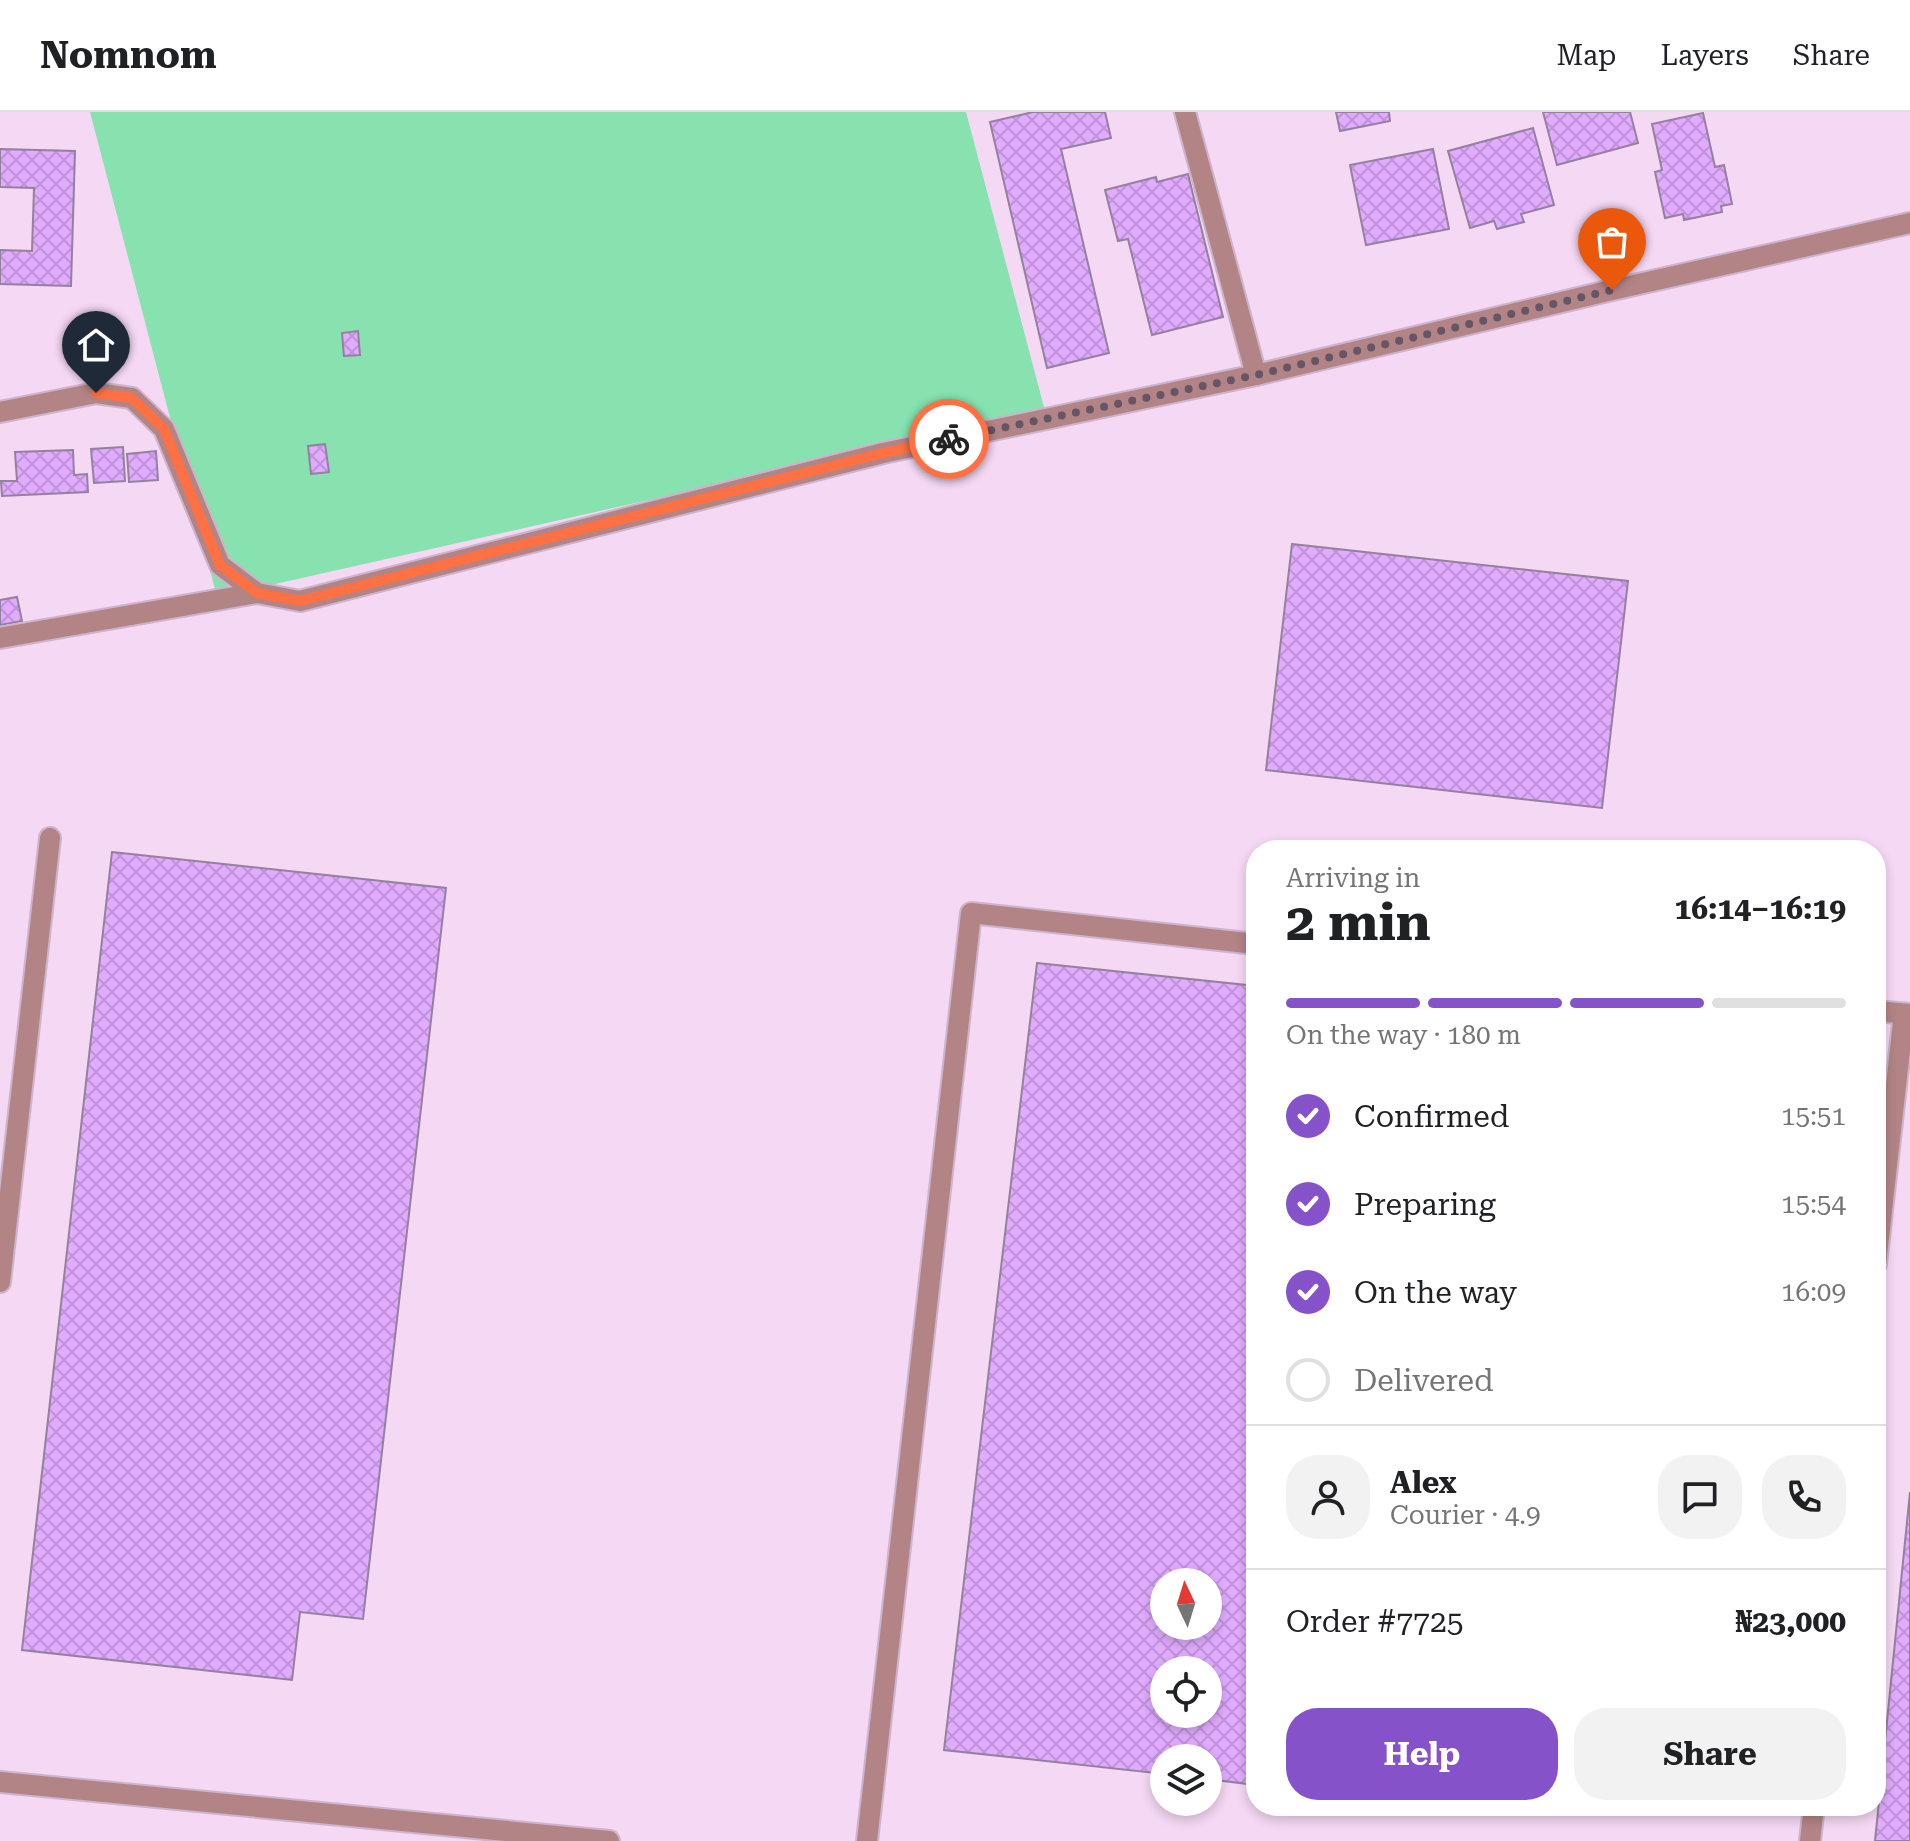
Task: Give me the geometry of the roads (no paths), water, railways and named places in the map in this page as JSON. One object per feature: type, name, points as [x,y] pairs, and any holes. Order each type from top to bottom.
[{"type":"street","points":[[1185,112],[1256,375]]},
{"type":"street","points":[[0,638],[257,593],[300,601],[883,453],[1256,375],[1597,293],[1910,223]]},
{"type":"street","points":[[0,412],[96,393],[132,398],[164,429],[220,565],[257,593]]},
{"type":"street","points":[[0,1282],[50,838]]},
{"type":"street","points":[[867,1841],[971,913],[1246,943]]},
{"type":"street","points":[[1886,1012],[1907,1014],[1886,1183]]},
{"type":"street","points":[[0,1782],[609,1841]]},
{"type":"street","points":[[1810,1841],[1813,1816]]}]
